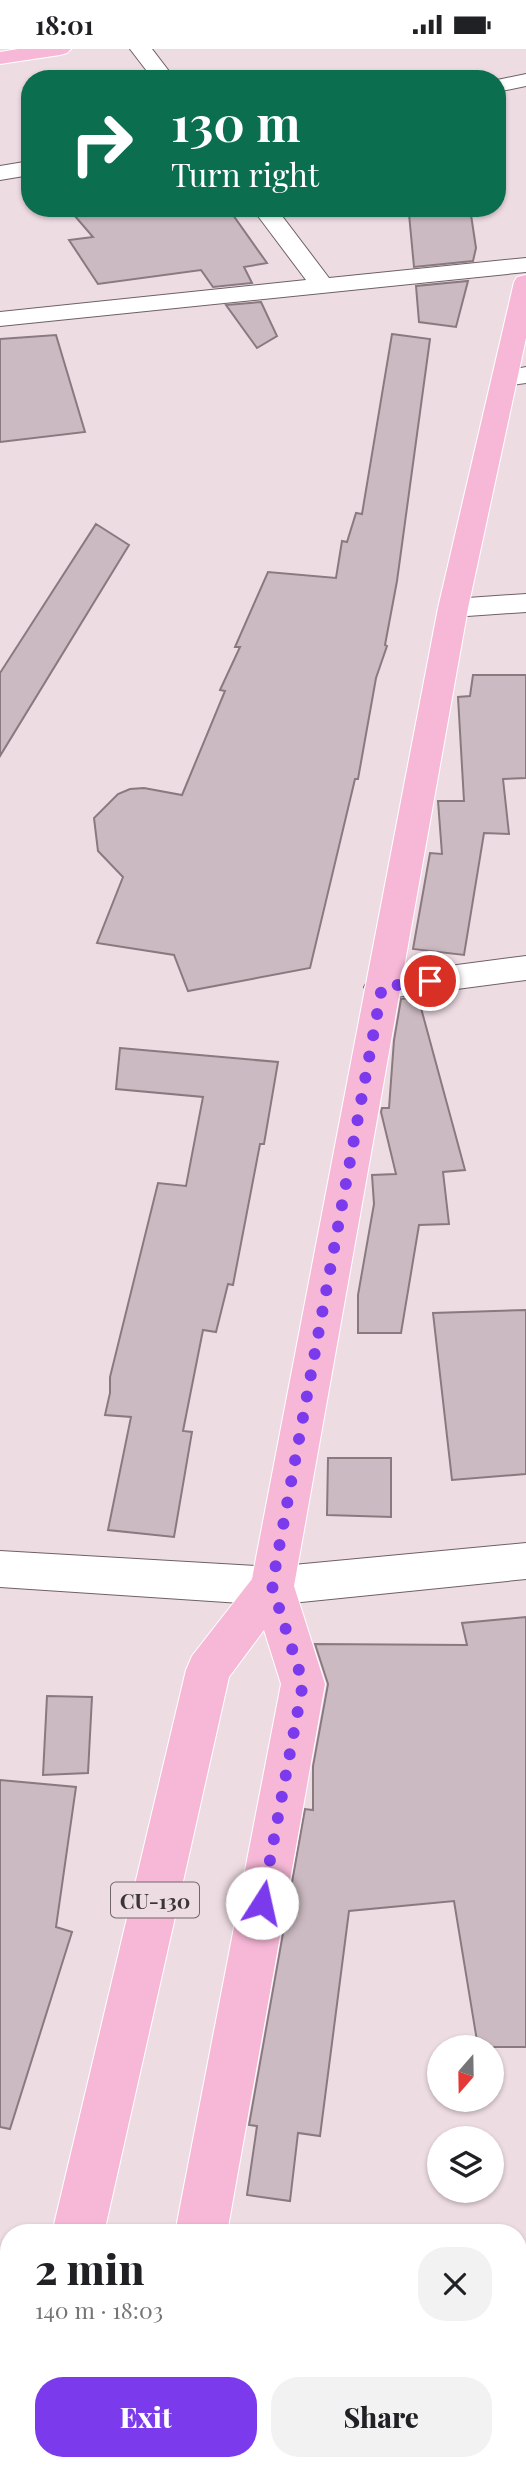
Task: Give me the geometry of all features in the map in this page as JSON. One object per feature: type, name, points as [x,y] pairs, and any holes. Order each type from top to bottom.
[{"type":"main road","points":[[0,58],[60,49]]},
{"type":"main road","name":"CU-130","points":[[80,2224],[208,1670],[272,1586],[453,608],[515,376],[526,282]]},
{"type":"main road","name":"CU-130","points":[[203,2224],[303,1683],[272,1586]]},
{"type":"street","points":[[141,49],[157,70]]},
{"type":"street","points":[[506,84],[526,81]]},
{"type":"street","points":[[0,173],[21,170]]},
{"type":"street","points":[[271,217],[323,286]]},
{"type":"street","points":[[0,320],[526,265]]},
{"type":"street","points":[[453,608],[526,603]]},
{"type":"street","points":[[382,987],[526,968]]},
{"type":"street","points":[[0,1569],[272,1586],[526,1561]]},
{"type":"building","points":[[76,217],[234,217],[267,263],[244,267],[252,283],[213,287],[201,270],[98,284],[69,240],[93,237]]},
{"type":"building","points":[[409,217],[471,217],[476,248],[473,261],[414,267]]},
{"type":"building","points":[[468,281],[456,327],[419,322],[416,286]]},
{"type":"building","points":[[261,302],[277,336],[257,348],[226,305]]},
{"type":"building","points":[[392,334],[430,339],[397,581],[385,645],[387,646],[376,678],[358,779],[355,779],[310,968],[188,991],[174,955],[97,943],[123,877],[98,851],[94,818],[118,794],[130,789],[144,788],[182,795],[225,691],[220,690],[240,647],[235,647],[268,572],[336,578],[342,541],[347,542],[356,513],[362,514]]},
{"type":"building","points":[[56,335],[85,432],[0,442],[0,339]]},
{"type":"building","points":[[96,524],[129,545],[0,756],[0,673]]},
{"type":"building","points":[[473,675],[526,675],[526,778],[503,779],[509,834],[484,833],[464,955],[413,949],[430,853],[442,854],[438,801],[464,801],[458,697],[470,696]]},
{"type":"building","points":[[418,997],[465,1170],[443,1172],[449,1224],[419,1225],[401,1333],[358,1333],[358,1295],[374,1204],[372,1175],[396,1174],[381,1112],[382,1108],[389,1108],[394,1040],[401,999]]},
{"type":"building","points":[[120,1048],[278,1062],[264,1144],[260,1144],[233,1285],[228,1284],[216,1332],[203,1330],[183,1431],[192,1432],[174,1537],[108,1530],[131,1417],[105,1415],[110,1377],[158,1183],[186,1186],[203,1097],[116,1089]]},
{"type":"building","points":[[526,1310],[526,1474],[452,1480],[433,1313]]},
{"type":"building","points":[[328,1458],[391,1458],[391,1517],[327,1515]]},
{"type":"building","points":[[526,1617],[526,2047],[504,2047],[504,2035],[476,2035],[454,1901],[349,1911],[320,2136],[298,2133],[290,2201],[247,2195],[257,2126],[249,2125],[305,1809],[313,1810],[313,1766],[328,1684],[315,1644],[467,1645],[462,1623]]},
{"type":"building","points":[[47,1696],[92,1697],[88,1773],[43,1775]]},
{"type":"building","points":[[0,1780],[76,1787],[56,1927],[72,1932],[10,2129],[0,2127]]},
{"type":"route","points":[[262,1903],[303,1683],[272,1586],[382,987],[430,981]]}]
